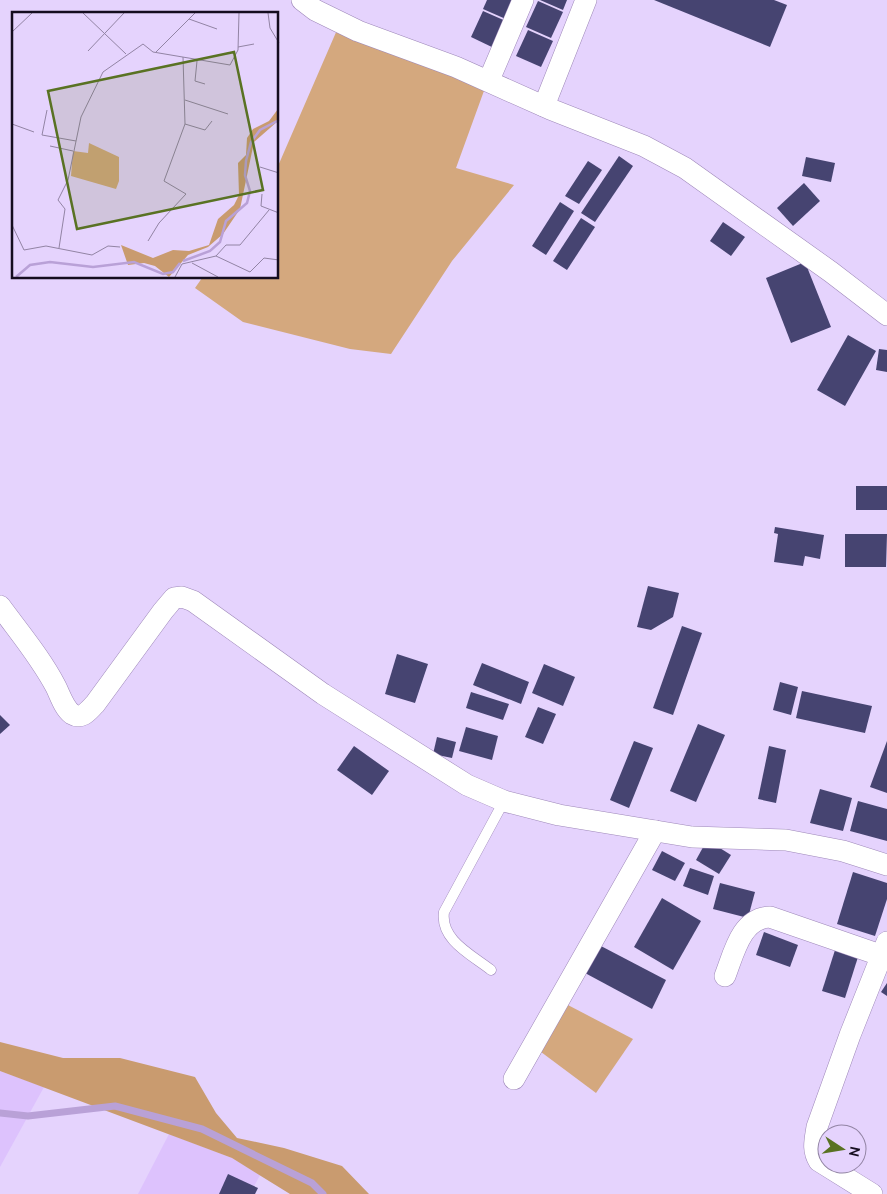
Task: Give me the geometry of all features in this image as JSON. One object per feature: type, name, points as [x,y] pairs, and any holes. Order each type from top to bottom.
[{"type":"street","points":[[302,0],[315,10],[358,31],[489,80],[544,106],[644,146],[686,168],[831,272],[887,315]]},
{"type":"street","points":[[489,80],[523,0]]},
{"type":"street","points":[[544,106],[586,0]]},
{"type":"street","points":[[0,606],[49,674],[72,714],[84,715],[95,704],[163,611],[174,598],[182,597],[193,601],[323,694],[467,785],[504,801],[560,815],[655,831],[717,838],[786,840],[843,851],[887,866]]},
{"type":"street","points":[[514,1078],[655,831]]},
{"type":"street","points":[[725,976],[742,934],[748,925],[761,917],[770,916],[884,948],[820,1118],[814,1142],[814,1153],[819,1161],[872,1194]]},
{"type":"lane","points":[[491,970],[448,936],[443,919],[444,912],[504,801]]},
{"type":"shaded area","points":[[337,30],[489,77],[456,168],[514,185],[452,261],[391,354],[350,349],[243,322],[195,288],[201,279],[279,279],[279,164]]},
{"type":"shaded area","points":[[566,1004],[633,1039],[596,1093],[533,1046]]},
{"type":"shaded area","points":[[0,1042],[63,1058],[120,1058],[195,1077],[216,1113],[237,1138],[284,1148],[342,1166],[369,1194],[290,1194],[232,1158],[0,1071]]},
{"type":"shaded area","points":[[0,1071],[44,1087],[0,1167]]},
{"type":"shaded area","points":[[169,1134],[232,1158],[260,1175],[250,1194],[138,1194]]},
{"type":"building","points":[[487,0],[517,0],[508,20],[483,9]]},
{"type":"building","points":[[540,0],[567,0],[563,10]]},
{"type":"building","points":[[654,0],[774,0],[787,5],[770,47]]},
{"type":"building","points":[[538,1],[563,12],[551,38],[526,27]]},
{"type":"building","points":[[483,11],[508,22],[496,49],[471,37]]},
{"type":"building","points":[[528,30],[553,41],[541,67],[516,56]]},
{"type":"building","points":[[619,156],[633,166],[595,222],[581,213]]},
{"type":"building","points":[[806,157],[835,163],[831,182],[802,176]]},
{"type":"building","points":[[588,161],[602,170],[579,204],[565,196]]},
{"type":"building","points":[[804,183],[820,201],[793,226],[777,208]]},
{"type":"building","points":[[560,202],[574,211],[546,255],[532,246]]},
{"type":"building","points":[[581,218],[595,227],[567,270],[553,261]]},
{"type":"building","points":[[723,222],[745,237],[731,256],[710,241]]},
{"type":"building","points":[[805,262],[831,327],[791,343],[766,278]]},
{"type":"building","points":[[848,335],[876,351],[845,406],[817,390]]},
{"type":"building","points":[[879,349],[887,350],[887,372],[876,370]]},
{"type":"building","points":[[856,486],[887,486],[887,510],[856,510]]},
{"type":"building","points":[[775,527],[824,535],[820,559],[805,556],[803,566],[774,562],[778,534],[774,533]]},
{"type":"building","points":[[845,534],[887,534],[886,567],[845,567]]},
{"type":"building","points":[[648,586],[679,593],[673,617],[651,630],[637,627]]},
{"type":"building","points":[[682,626],[702,633],[673,715],[653,708]]},
{"type":"building","points":[[397,654],[428,664],[415,703],[385,694]]},
{"type":"building","points":[[482,663],[529,682],[521,704],[473,685]]},
{"type":"building","points":[[544,664],[575,677],[563,706],[532,693]]},
{"type":"building","points":[[780,682],[798,687],[791,715],[773,710]]},
{"type":"building","points":[[802,691],[872,706],[865,733],[796,718]]},
{"type":"building","points":[[471,692],[509,704],[503,720],[466,708]]},
{"type":"building","points":[[538,707],[556,714],[543,744],[525,737]]},
{"type":"building","points":[[0,715],[10,725],[0,734]]},
{"type":"building","points":[[698,724],[725,735],[696,802],[670,791]]},
{"type":"building","points":[[466,727],[498,736],[492,760],[459,751]]},
{"type":"building","points":[[437,737],[456,742],[452,758],[433,754]]},
{"type":"building","points":[[634,741],[653,748],[629,808],[610,800]]},
{"type":"building","points":[[887,741],[887,793],[870,787]]},
{"type":"building","points":[[354,746],[389,771],[372,795],[337,770]]},
{"type":"building","points":[[769,746],[786,750],[776,803],[758,799]]},
{"type":"building","points":[[820,789],[852,798],[843,831],[810,823]]},
{"type":"building","points":[[858,801],[887,809],[887,841],[850,831]]},
{"type":"building","points":[[707,840],[731,855],[719,874],[696,860]]},
{"type":"building","points":[[662,851],[685,863],[675,881],[652,870]]},
{"type":"building","points":[[690,868],[714,876],[708,895],[683,886]]},
{"type":"building","points":[[853,872],[887,883],[887,899],[875,936],[837,924]]},
{"type":"building","points":[[720,883],[755,892],[748,918],[713,909]]},
{"type":"building","points":[[662,898],[701,921],[673,970],[634,947]]},
{"type":"building","points":[[764,932],[798,945],[790,967],[756,955]]},
{"type":"building","points":[[599,945],[666,980],[652,1009],[585,973]]},
{"type":"building","points":[[835,950],[858,957],[845,998],[822,991]]},
{"type":"building","points":[[887,983],[887,996],[881,992]]},
{"type":"building","points":[[228,1174],[258,1188],[255,1194],[219,1194]]},
{"type":"waterway","points":[[0,1113],[28,1116],[115,1106],[202,1129],[312,1183],[323,1194]]}]
